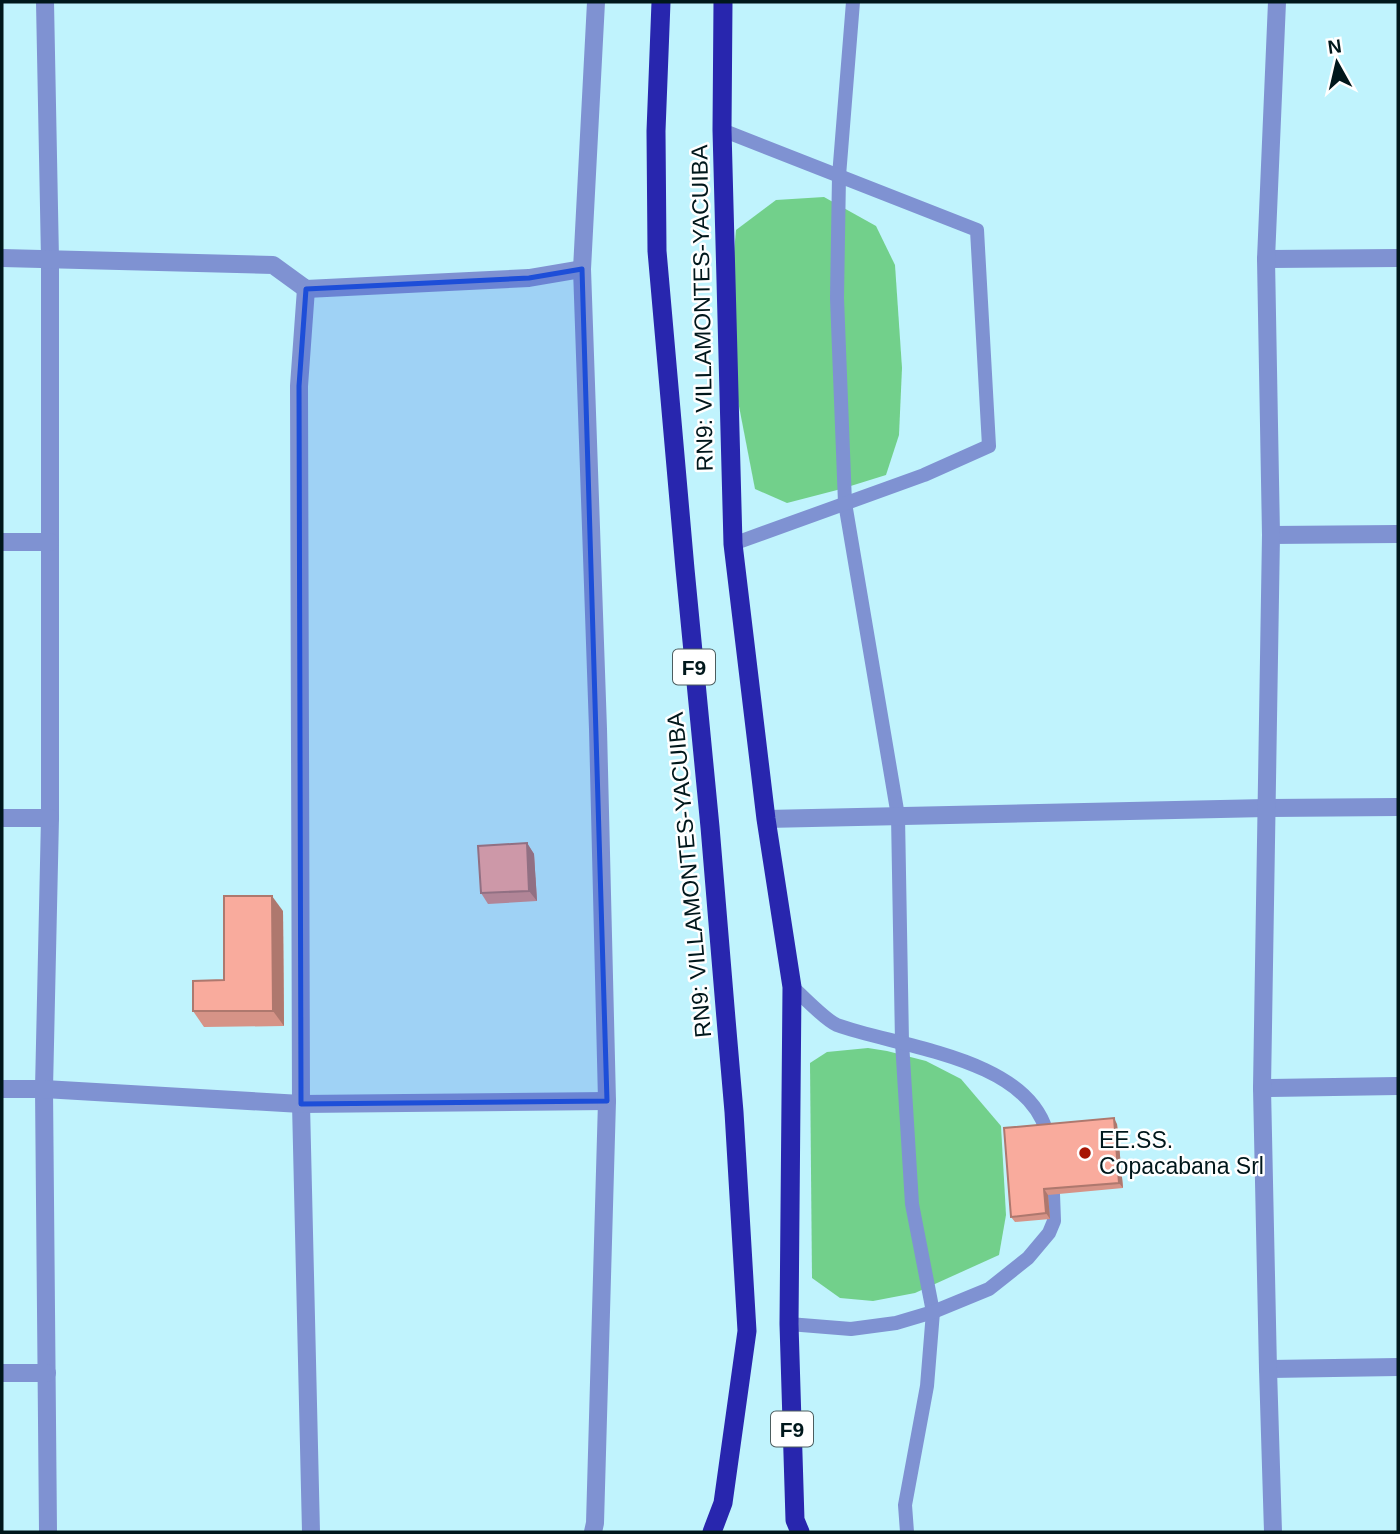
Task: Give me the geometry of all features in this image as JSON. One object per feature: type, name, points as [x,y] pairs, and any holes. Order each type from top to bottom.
[{"type":"highway","name":"RN9: VILLAMONTES-YACUIBA","points":[[661,2],[656,131],[657,251],[734,1112],[747,1331],[723,1503],[712,1532]]},
{"type":"highway","name":"RN9: VILLAMONTES-YACUIBA","points":[[723,2],[722,130],[733,544],[766,819],[792,987],[789,1324],[795,1520],[800,1532]]},
{"type":"street","points":[[45,2],[50,259],[50,818],[44,1089],[48,1532]]},
{"type":"street","points":[[593,1532],[607,1101],[598,729],[582,269],[596,2]]},
{"type":"street","points":[[1273,1532],[1262,1088],[1271,535],[1266,259],[1277,2]]},
{"type":"street","points":[[2,258],[273,265],[306,289],[529,278],[582,269]]},
{"type":"street","points":[[1266,259],[1398,258]]},
{"type":"street","points":[[306,289],[299,386],[301,1104],[311,1532]]},
{"type":"street","points":[[1271,535],[1398,534]]},
{"type":"street","points":[[2,541],[50,542]]},
{"type":"street","points":[[766,819],[1398,807]]},
{"type":"street","points":[[2,818],[50,818]]},
{"type":"street","points":[[1262,1088],[1398,1086]]},
{"type":"street","points":[[2,1089],[44,1089],[301,1104],[607,1101]]},
{"type":"street","points":[[1268,1369],[1398,1367]]},
{"type":"street","points":[[2,1373],[47,1373]]},
{"type":"lane","points":[[853,2],[839,176],[837,298],[845,503],[898,816],[902,1042],[912,1204],[933,1312],[927,1386],[905,1505],[907,1532]]},
{"type":"lane","points":[[722,130],[977,230],[989,446],[924,475],[733,544]]},
{"type":"lane","points":[[792,987],[834,1024],[931,1049],[980,1068],[1014,1087],[1040,1114],[1046,1130]]},
{"type":"lane","points":[[789,1324],[851,1329],[897,1323],[933,1312],[989,1289],[1028,1258],[1049,1233],[1054,1221],[1053,1194]]},
{"type":"highlighted area","points":[[582,269],[607,1101],[301,1104],[299,386],[306,289],[529,278]]},
{"type":"green space","points":[[824,197],[876,226],[895,265],[902,368],[899,435],[886,475],[787,503],[755,489],[737,396],[732,275],[736,230],[776,200]]},
{"type":"green space","points":[[868,1048],[926,1061],[961,1079],[1001,1126],[1006,1215],[999,1255],[915,1293],[873,1301],[840,1298],[812,1278],[810,1063],[827,1052]]},
{"type":"building","points":[[527,843],[529,891],[481,893],[478,846]]},
{"type":"building","points":[[224,896],[272,896],[273,1011],[193,1011],[193,981],[224,980]]},
{"type":"building","points":[[1114,1118],[1119,1183],[1044,1189],[1046,1213],[1011,1217],[1004,1128]]},
{"type":"place","name":"EE.SS. Copacabana Srl","points":[[1085,1153]]}]
